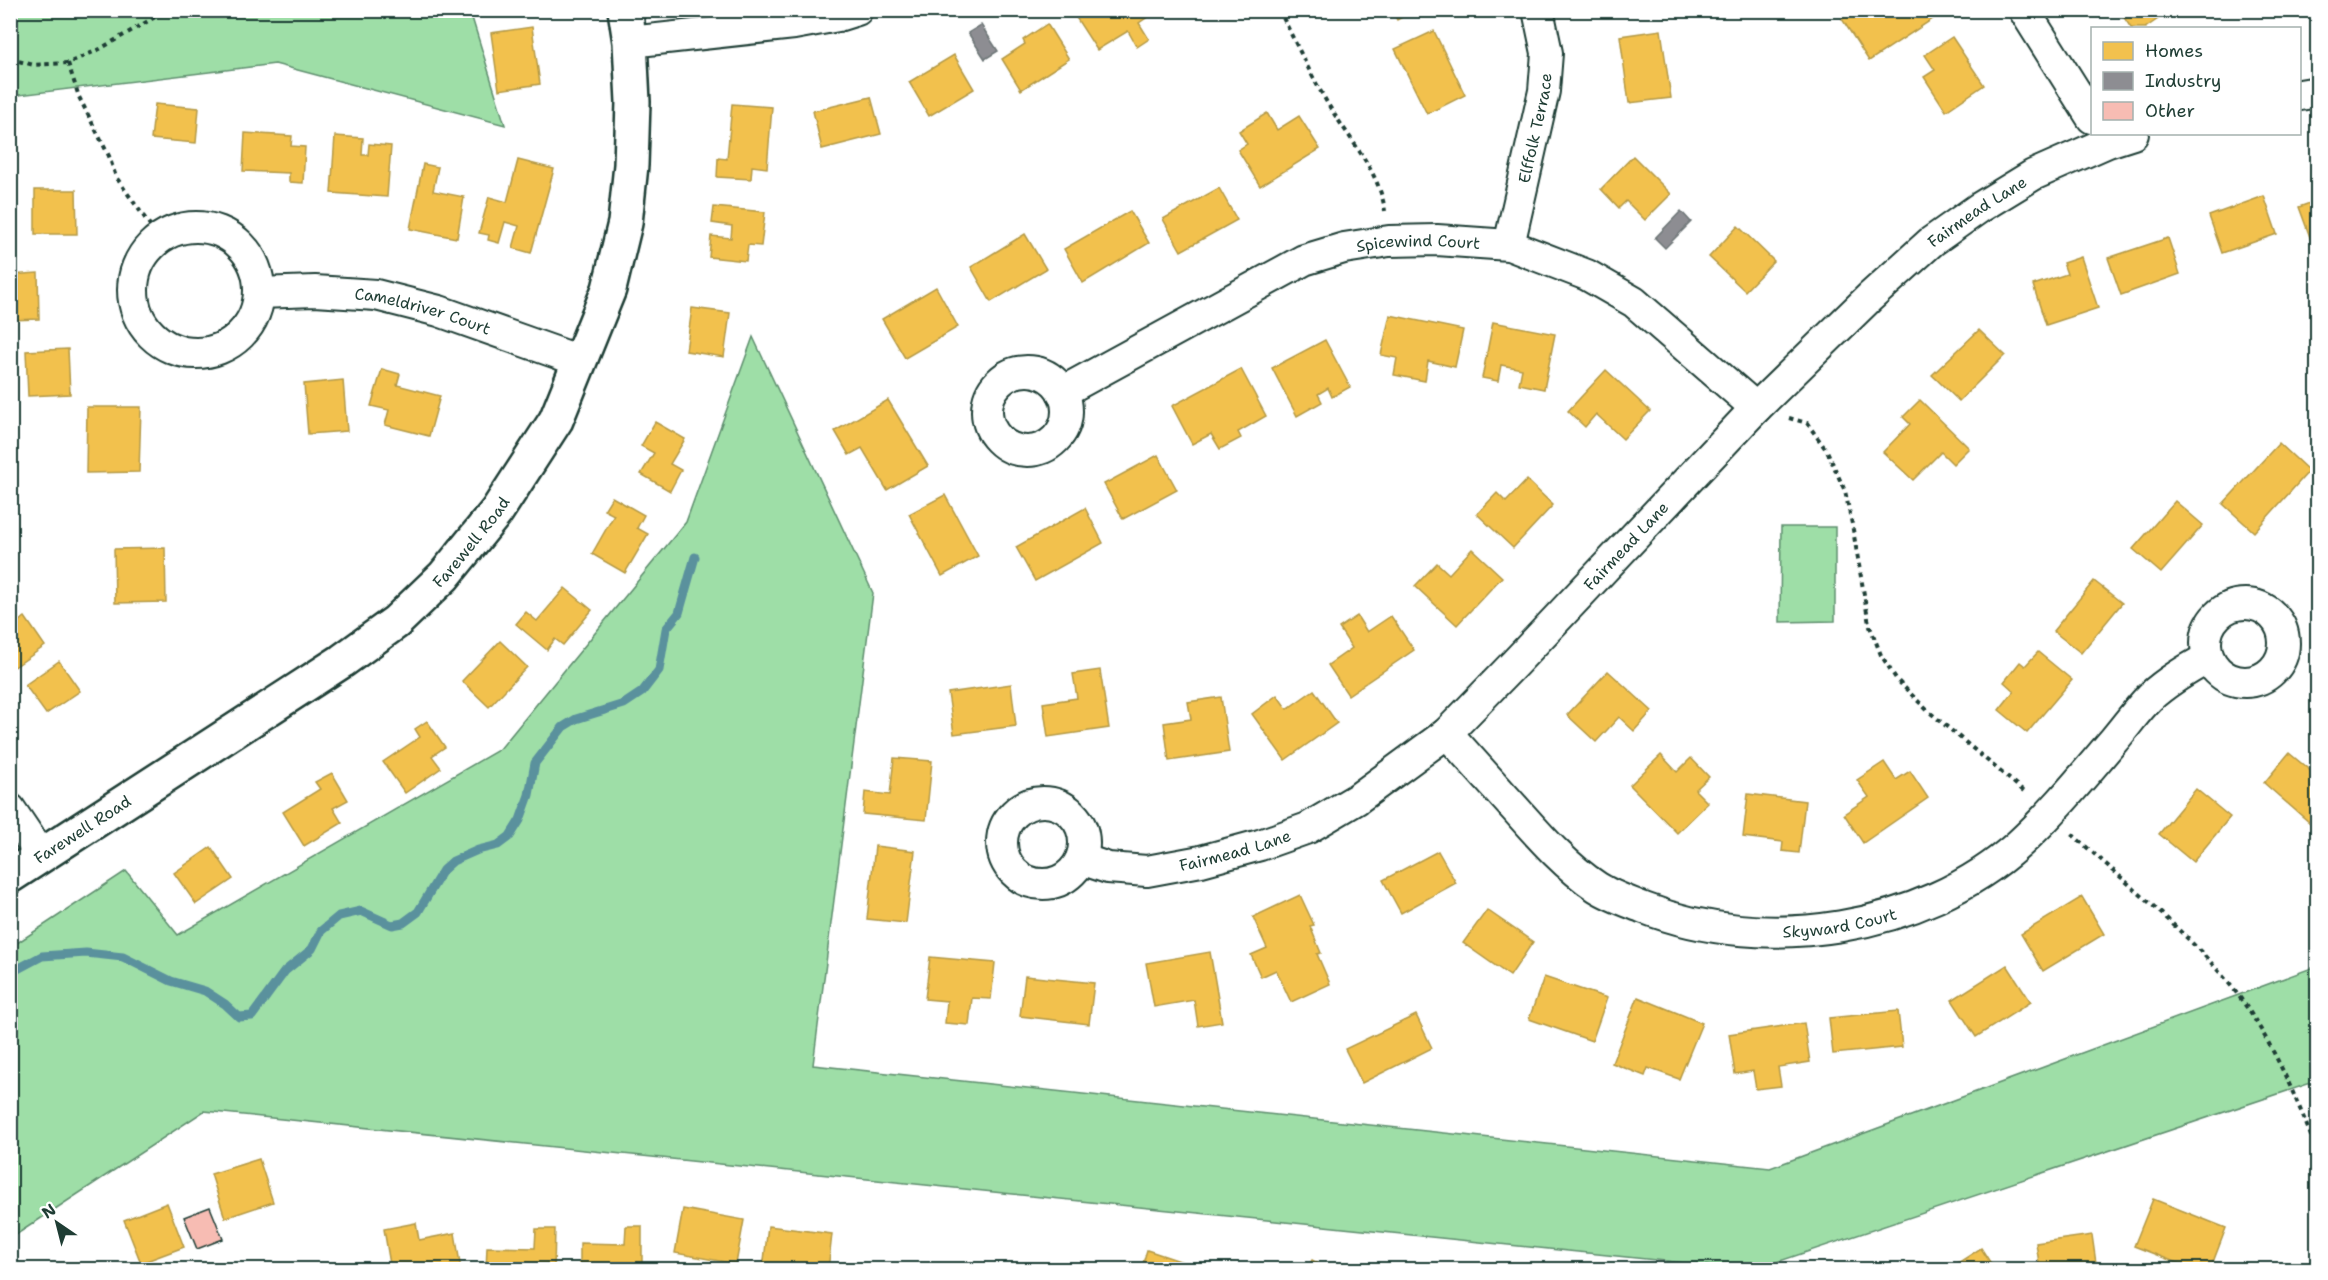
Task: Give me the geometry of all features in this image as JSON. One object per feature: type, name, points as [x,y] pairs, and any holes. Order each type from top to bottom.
[{"type":"street","name":"Farewell Road","points":[[10,876],[342,661],[396,622],[444,576],[497,511],[556,420],[609,289],[625,224],[632,144],[633,102],[630,42],[625,10]]},
{"type":"street","points":[[630,42],[794,24],[857,10]]},
{"type":"street","name":"Elffolk Terrace","points":[[1509,245],[1544,91],[1547,53],[1538,10]]},
{"type":"street","points":[[2024,10],[2091,106]]},
{"type":"street","points":[[2301,95],[2318,92]]},
{"type":"street","name":"Fairmead Lane","points":[[1082,859],[1108,868],[1148,871],[1202,861],[1260,845],[1308,828],[1357,799],[1447,733],[1756,408],[1870,297],[1931,242],[1979,208],[2104,135]]},
{"type":"street","points":[[201,226],[221,231],[240,244],[255,267],[259,293],[250,322],[236,339],[217,349],[199,353],[177,351],[161,343],[146,329],[135,310],[132,289],[140,260],[159,238],[181,228],[201,226]]},
{"type":"street","name":"Spicewind Court","points":[[1062,392],[1304,260],[1344,248],[1389,241],[1437,240],[1509,245],[1587,275],[1634,302],[1756,408]]},
{"type":"street","name":"Cameldriver Court","points":[[259,293],[315,291],[376,295],[439,311],[580,361]]},
{"type":"street","name":"Skyward Court","points":[[1447,733],[1547,843],[1574,870],[1599,888],[1671,918],[1717,927],[1765,932],[1808,931],[1854,924],[1899,911],[1947,891],[1988,868],[2016,846],[2050,814],[2150,697],[2186,669],[2208,658]]},
{"type":"street","points":[[10,809],[41,855]]},
{"type":"path","points":[[10,59],[34,65],[68,63],[100,49],[167,10]]},
{"type":"path","points":[[1279,10],[1330,107],[1375,178],[1384,201],[1389,241]]},
{"type":"path","points":[[68,63],[79,97],[109,156],[116,177],[159,238]]},
{"type":"path","points":[[1756,408],[1807,423],[1827,451],[1845,491],[1869,624],[1881,655],[1897,680],[1927,710],[2050,814],[2165,919],[2240,997],[2265,1034],[2296,1095],[2318,1154]]},
{"type":"green space","points":[[10,11],[470,11],[505,125],[275,64],[11,96]]},
{"type":"green space","points":[[753,337],[873,593],[813,1065],[1770,1168],[2317,966],[2317,1081],[1753,1270],[204,1111],[11,1238],[11,947],[126,871],[178,935],[500,749],[686,522]]},
{"type":"green space","points":[[1781,527],[1835,527],[1835,621],[1780,622]]},
{"type":"building: Homes","points":[[1083,10],[1150,10],[1152,14],[1139,23],[1149,39],[1137,47],[1128,31],[1097,50],[1075,16]]},
{"type":"building: Homes","points":[[1392,10],[1414,10],[1397,20]]},
{"type":"building: Homes","points":[[1854,10],[1902,10],[1904,14],[1910,10],[1945,11],[1869,61],[1842,19]]},
{"type":"building: Homes","points":[[2119,10],[2171,10],[2146,27],[2130,27]]},
{"type":"building: Homes","points":[[1047,24],[1069,59],[1021,90],[1002,59],[1025,44],[1023,40]]},
{"type":"building: Homes","points":[[532,27],[540,84],[499,90],[491,33]]},
{"type":"building: Homes","points":[[1661,30],[1671,98],[1629,103],[1620,36]]},
{"type":"building: Homes","points":[[1434,31],[1465,95],[1427,114],[1395,49]]},
{"type":"building: Homes","points":[[1952,37],[1984,85],[1946,111],[1924,77],[1935,70],[1925,55]]},
{"type":"building: Homes","points":[[954,55],[974,89],[929,116],[909,82]]},
{"type":"building: Homes","points":[[871,97],[881,134],[822,149],[813,111]]},
{"type":"building: Homes","points":[[155,104],[199,108],[196,143],[151,139]]},
{"type":"building: Homes","points":[[732,104],[772,107],[767,168],[752,166],[751,179],[717,177],[718,158],[727,159]]},
{"type":"building: Homes","points":[[1267,113],[1277,130],[1299,116],[1320,149],[1260,186],[1238,150],[1247,144],[1239,131]]},
{"type":"building: Homes","points":[[245,133],[292,136],[291,146],[305,147],[303,183],[289,182],[289,173],[243,171]]},
{"type":"building: Homes","points":[[335,136],[363,138],[362,155],[368,155],[369,144],[391,146],[387,197],[331,193]]},
{"type":"building: Homes","points":[[1633,156],[1671,194],[1645,220],[1626,201],[1619,208],[1601,189]]},
{"type":"building: Homes","points":[[518,160],[554,169],[531,253],[513,248],[519,226],[505,222],[499,243],[488,240],[489,235],[479,233],[489,197],[507,202]]},
{"type":"building: Homes","points":[[423,164],[438,167],[433,191],[464,197],[457,238],[410,229]]},
{"type":"building: Homes","points":[[1219,188],[1237,220],[1181,251],[1163,219]]},
{"type":"building: Homes","points":[[35,190],[76,190],[77,234],[35,234]]},
{"type":"building: Homes","points":[[2264,196],[2277,234],[2222,253],[2209,216]]},
{"type":"building: Homes","points":[[2318,200],[2318,247],[2314,248],[2299,207]]},
{"type":"building: Homes","points":[[714,207],[765,212],[761,246],[748,245],[746,261],[709,257],[711,236],[731,238],[732,226],[712,223]]},
{"type":"building: Homes","points":[[1130,211],[1149,243],[1083,283],[1064,249]]},
{"type":"building: Homes","points":[[1738,226],[1774,261],[1745,291],[1709,257]]},
{"type":"building: Homes","points":[[1025,234],[1046,269],[991,302],[971,267]]},
{"type":"building: Homes","points":[[2168,238],[2180,274],[2121,295],[2108,258]]},
{"type":"building: Homes","points":[[2081,257],[2098,308],[2046,325],[2033,285],[2067,274],[2063,263]]},
{"type":"building: Homes","points":[[38,273],[39,319],[10,320],[10,275]]},
{"type":"building: Homes","points":[[936,287],[958,327],[905,358],[882,319]]},
{"type":"building: Homes","points":[[692,308],[730,313],[724,357],[686,351]]},
{"type":"building: Homes","points":[[1390,315],[1463,330],[1455,367],[1428,361],[1425,381],[1394,375],[1397,358],[1381,355]]},
{"type":"building: Homes","points":[[1493,322],[1555,334],[1544,389],[1519,384],[1522,369],[1501,365],[1498,381],[1482,378]]},
{"type":"building: Homes","points":[[1979,330],[2005,355],[1959,401],[1932,375]]},
{"type":"building: Homes","points":[[1325,340],[1350,387],[1332,397],[1328,388],[1318,394],[1322,402],[1297,416],[1272,368]]},
{"type":"building: Homes","points":[[68,349],[70,394],[28,396],[26,351]]},
{"type":"building: Homes","points":[[382,369],[400,374],[397,385],[440,396],[429,436],[385,425],[389,410],[371,406]]},
{"type":"building: Homes","points":[[1241,369],[1266,416],[1238,432],[1241,438],[1220,449],[1211,434],[1192,444],[1172,406]]},
{"type":"building: Homes","points":[[1606,370],[1650,411],[1623,439],[1596,414],[1585,427],[1568,411]]},
{"type":"building: Homes","points":[[343,380],[347,431],[308,434],[304,384]]},
{"type":"building: Homes","points":[[888,400],[928,466],[887,490],[862,448],[849,455],[835,431]]},
{"type":"building: Homes","points":[[1920,400],[1969,448],[1953,464],[1941,452],[1913,480],[1883,452],[1910,424],[1903,417]]},
{"type":"building: Homes","points":[[87,407],[141,407],[139,472],[86,473]]},
{"type":"building: Homes","points":[[655,422],[685,439],[670,464],[681,470],[670,491],[641,474],[654,453],[641,446]]},
{"type":"building: Homes","points":[[2279,443],[2309,471],[2254,532],[2223,504]]},
{"type":"building: Homes","points":[[1158,455],[1177,490],[1123,519],[1104,484]]},
{"type":"building: Homes","points":[[1527,480],[1553,505],[1513,548],[1477,514],[1497,493],[1506,502]]},
{"type":"building: Homes","points":[[945,495],[978,556],[942,576],[909,514]]},
{"type":"building: Homes","points":[[612,497],[644,515],[637,528],[648,534],[625,573],[592,554],[614,515],[604,510]]},
{"type":"building: Homes","points":[[2175,501],[2203,525],[2161,573],[2133,549]]},
{"type":"building: Homes","points":[[1085,508],[1103,543],[1035,581],[1016,547]]},
{"type":"building: Homes","points":[[165,548],[166,602],[115,603],[114,549]]},
{"type":"building: Homes","points":[[1472,549],[1502,577],[1457,625],[1415,586],[1437,563],[1449,574]]},
{"type":"building: Homes","points":[[2094,581],[2122,603],[2081,653],[2053,631]]},
{"type":"building: Homes","points":[[565,588],[592,610],[563,645],[555,639],[547,650],[516,624],[526,612],[537,621]]},
{"type":"building: Homes","points":[[1357,616],[1367,632],[1391,616],[1414,650],[1348,695],[1328,665],[1352,648],[1339,628]]},
{"type":"building: Homes","points":[[25,617],[45,646],[13,668],[10,664],[10,627]]},
{"type":"building: Homes","points":[[500,641],[527,667],[489,707],[462,681]]},
{"type":"building: Homes","points":[[2038,652],[2072,680],[2027,733],[1999,710],[2014,691],[2004,682],[2020,662],[2025,666]]},
{"type":"building: Homes","points":[[59,661],[80,691],[46,714],[25,685]]},
{"type":"building: Homes","points":[[1100,670],[1109,728],[1048,737],[1043,703],[1077,698],[1073,674]]},
{"type":"building: Homes","points":[[1608,671],[1652,711],[1634,731],[1619,717],[1596,742],[1567,715]]},
{"type":"building: Homes","points":[[1011,684],[1016,726],[954,734],[948,693]]},
{"type":"building: Homes","points":[[1314,690],[1337,723],[1285,760],[1252,714],[1277,695],[1287,709]]},
{"type":"building: Homes","points":[[1221,697],[1229,752],[1169,761],[1164,723],[1191,719],[1188,702]]},
{"type":"building: Homes","points":[[427,721],[445,747],[432,756],[441,768],[405,793],[383,762],[420,737],[415,729]]},
{"type":"building: Homes","points":[[2289,753],[2318,777],[2318,815],[2310,823],[2264,783]]},
{"type":"building: Homes","points":[[1661,755],[1677,772],[1691,758],[1709,777],[1695,790],[1708,803],[1677,833],[1630,785]]},
{"type":"building: Homes","points":[[894,758],[932,761],[926,820],[863,814],[865,792],[890,795]]},
{"type":"building: Homes","points":[[1884,762],[1896,780],[1910,771],[1928,798],[1863,843],[1844,814],[1869,797],[1857,780]]},
{"type":"building: Homes","points":[[332,773],[348,800],[333,808],[342,823],[304,846],[283,812],[320,789],[315,782]]},
{"type":"building: Homes","points":[[2196,789],[2230,817],[2193,862],[2159,834]]},
{"type":"building: Homes","points":[[1748,794],[1805,801],[1799,853],[1782,851],[1783,842],[1743,837]]},
{"type":"building: Homes","points":[[875,846],[915,851],[906,923],[867,919]]},
{"type":"building: Homes","points":[[211,847],[233,879],[196,904],[174,873]]},
{"type":"building: Homes","points":[[1438,851],[1456,883],[1401,913],[1383,880]]},
{"type":"building: Homes","points":[[1300,895],[1314,925],[1310,926],[1321,953],[1317,954],[1330,984],[1291,1002],[1276,970],[1261,977],[1251,955],[1267,948],[1253,917]]},
{"type":"building: Homes","points":[[2082,897],[2104,934],[2043,971],[2021,934]]},
{"type":"building: Homes","points":[[1487,910],[1533,942],[1510,976],[1463,943]]},
{"type":"building: Homes","points":[[1210,952],[1222,1022],[1198,1026],[1194,1000],[1154,1007],[1146,963]]},
{"type":"building: Homes","points":[[930,957],[995,963],[991,999],[972,998],[969,1025],[945,1023],[947,1001],[925,999]]},
{"type":"building: Homes","points":[[2007,965],[2031,1002],[1976,1037],[1952,1000]]},
{"type":"building: Homes","points":[[1025,976],[1094,983],[1089,1024],[1020,1016]]},
{"type":"building: Homes","points":[[1544,977],[1607,998],[1592,1041],[1529,1019]]},
{"type":"building: Homes","points":[[1638,997],[1702,1023],[1679,1079],[1648,1068],[1645,1076],[1612,1063]]},
{"type":"building: Homes","points":[[1898,1011],[1902,1047],[1833,1054],[1829,1018]]},
{"type":"building: Homes","points":[[1416,1015],[1432,1048],[1362,1083],[1345,1049]]},
{"type":"building: Homes","points":[[1804,1023],[1810,1062],[1778,1067],[1781,1086],[1756,1089],[1753,1071],[1735,1074],[1729,1034]]},
{"type":"building: Homes","points":[[259,1159],[273,1202],[225,1218],[211,1174]]},
{"type":"building: Homes","points":[[2153,1199],[2226,1228],[2210,1270],[2195,1270],[2134,1246]]},
{"type":"building: Homes","points":[[167,1203],[184,1247],[141,1263],[124,1220]]},
{"type":"building: Homes","points":[[683,1209],[744,1220],[736,1264],[675,1253]]},
{"type":"building: Homes","points":[[416,1223],[419,1240],[455,1233],[461,1270],[391,1270],[384,1229]]},
{"type":"building: Homes","points":[[626,1226],[642,1226],[642,1270],[580,1270],[580,1243],[625,1244]]},
{"type":"building: Homes","points":[[768,1226],[832,1234],[828,1270],[763,1269]]},
{"type":"building: Homes","points":[[536,1229],[555,1229],[554,1270],[486,1270],[487,1247],[535,1248]]},
{"type":"building: Homes","points":[[2092,1235],[2097,1270],[2040,1270],[2036,1243]]},
{"type":"building: Homes","points":[[1981,1248],[1995,1270],[1947,1270]]},
{"type":"building: Homes","points":[[1147,1250],[1207,1270],[1141,1270]]},
{"type":"building: Homes","points":[[1312,1260],[1329,1270],[1307,1270]]},
{"type":"building: Industry","points":[[981,25],[998,51],[985,59],[968,33]]},
{"type":"building: Industry","points":[[1681,211],[1691,222],[1665,248],[1655,238]]},
{"type":"building: Other","points":[[210,1207],[223,1239],[197,1249],[184,1217]]},
{"type":"waterway","points":[[10,973],[42,956],[86,953],[123,957],[171,981],[205,991],[225,1004],[239,1017],[252,1016],[285,971],[312,949],[321,931],[339,916],[361,911],[392,925],[403,923],[418,912],[443,870],[453,861],[478,850],[498,845],[510,836],[520,820],[529,795],[535,763],[563,727],[576,719],[624,704],[642,692],[659,670],[666,629],[679,613],[695,557]]}]
